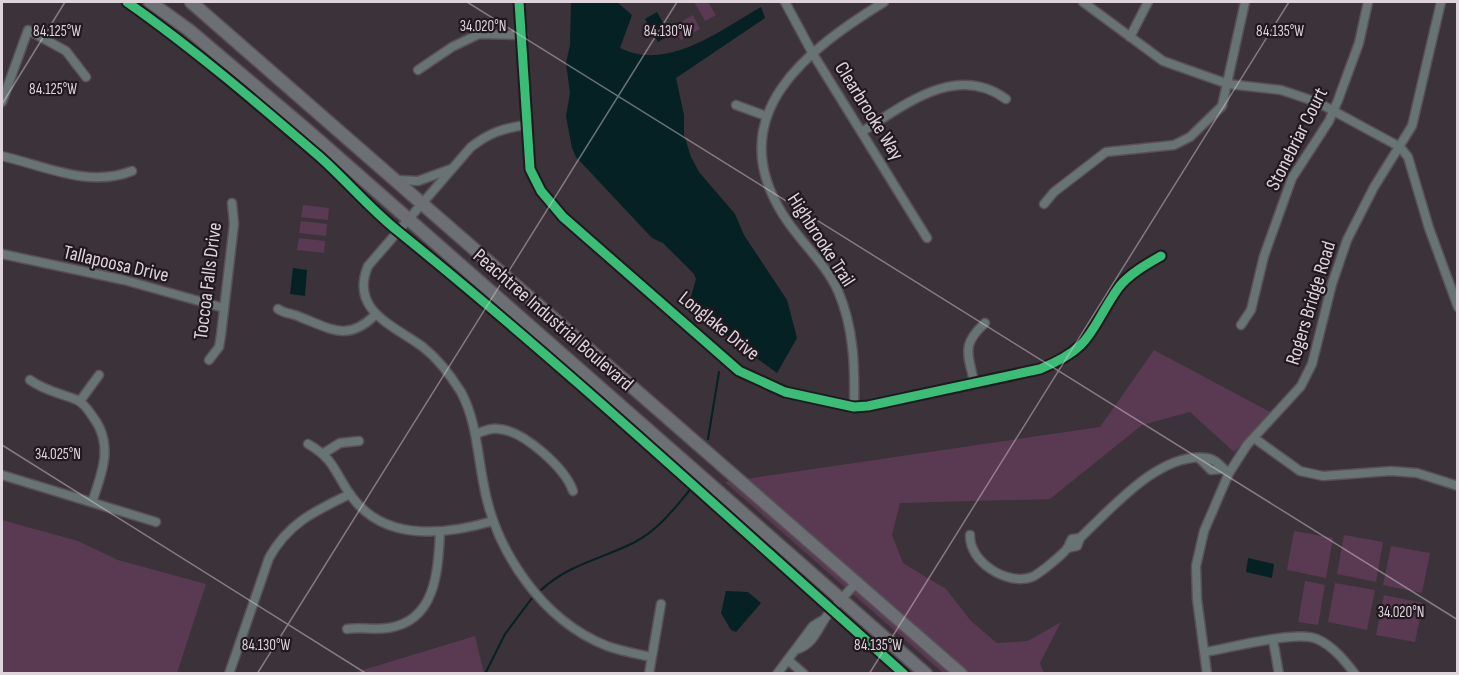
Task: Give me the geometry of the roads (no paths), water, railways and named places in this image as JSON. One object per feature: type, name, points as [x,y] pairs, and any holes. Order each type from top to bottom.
[{"type":"highway","name":"Peachtree Industrial Boulevard","points":[[150,2],[189,30],[409,219],[926,674]]},
{"type":"highway","name":"Peachtree Industrial Boulevard","points":[[193,2],[962,674]]},
{"type":"street","name":"Longlake Drive","points":[[519,2],[523,35],[530,169],[541,191],[556,208],[739,371],[784,392],[854,407],[1041,369],[1072,354],[1088,338],[1120,286],[1161,256]]},
{"type":"street","name":"Clearbrooke Way","points":[[785,2],[813,54],[863,131],[927,238]]},
{"type":"street","name":"Highbrooke Trail","points":[[854,407],[855,358],[846,313],[828,273],[800,240],[771,194],[762,143],[766,116],[784,81],[847,25],[884,2]]},
{"type":"street","points":[[1083,2],[1163,61],[1228,84],[1281,90],[1334,109],[1400,147],[1408,157],[1429,228],[1458,307]]},
{"type":"street","points":[[1130,37],[1148,2]]},
{"type":"street","points":[[1044,204],[1054,192],[1106,152],[1173,145],[1190,137],[1222,106],[1245,2]]},
{"type":"street","name":"Stonebriar Court","points":[[1241,325],[1251,310],[1264,256],[1292,178],[1334,109],[1359,43],[1368,2]]},
{"type":"street","name":"Rogers Bridge Road","points":[[1207,674],[1197,599],[1196,566],[1204,531],[1226,471],[1301,386],[1312,364],[1332,284],[1347,240],[1374,187],[1400,147],[1417,110],[1441,2]]},
{"type":"street","points":[[2,102],[20,46],[28,30],[66,51],[86,77]]},
{"type":"street","points":[[418,70],[452,47],[479,34],[523,35]]},
{"type":"street","points":[[863,131],[941,87],[971,84],[994,91],[1006,99]]},
{"type":"street","points":[[735,105],[766,116]]},
{"type":"street","points":[[526,125],[501,128],[487,134],[471,147],[368,266],[364,275],[368,303],[375,315],[437,359],[461,392],[476,434],[483,482],[493,521],[520,573],[538,596],[565,620],[607,646],[651,657]]},
{"type":"street","points":[[2,156],[82,178],[116,177],[132,171]]},
{"type":"street","points":[[398,180],[425,179],[454,167]]},
{"type":"street","name":"Toccoa Falls Drive","points":[[209,360],[219,347],[234,224],[232,203]]},
{"type":"street","name":"Tallapoosa Drive","points":[[2,254],[124,280],[224,308]]},
{"type":"street","points":[[278,309],[284,314],[296,315],[327,328],[345,332],[366,324],[375,315]]},
{"type":"street","points":[[974,382],[968,343],[971,336],[985,323]]},
{"type":"street","points":[[80,401],[99,375]]},
{"type":"street","points":[[30,380],[44,390],[80,401],[99,426],[106,448],[106,459],[92,502]]},
{"type":"street","points":[[476,434],[489,429],[500,429],[522,438],[569,479],[573,491]]},
{"type":"street","points":[[1254,438],[1300,471],[1323,476],[1391,471],[1417,473],[1458,486]]},
{"type":"street","points":[[324,453],[340,443],[358,441]]},
{"type":"street","points":[[308,444],[324,453],[350,495],[364,513],[376,521],[393,527],[440,532],[462,530],[493,521]]},
{"type":"street","points":[[970,535],[970,543],[983,562],[1002,576],[1032,577],[1068,548],[1072,539],[1080,538],[1164,465],[1199,459],[1210,464],[1217,471],[1226,471]]},
{"type":"street","points":[[2,475],[156,522]]},
{"type":"street","points":[[230,674],[266,566],[278,541],[305,515],[350,495]]},
{"type":"street","points":[[347,629],[387,628],[403,624],[420,611],[434,591],[440,532]]},
{"type":"street","points":[[777,674],[798,649],[805,647],[819,631],[824,619],[856,583]]},
{"type":"street","points":[[649,674],[661,604]]},
{"type":"street","points":[[1205,652],[1294,636],[1316,638],[1335,651],[1356,674]]},
{"type":"street","points":[[1273,640],[1279,674]]},
{"type":"street","points":[[788,660],[804,674]]},
{"type":"water","points":[[571,2],[617,2],[632,15],[620,48],[638,54],[657,55],[675,52],[693,45],[761,7],[765,18],[676,78],[684,115],[684,135],[691,157],[699,172],[735,214],[744,235],[787,300],[797,338],[777,373],[731,339],[699,311],[690,300],[696,279],[694,274],[663,243],[652,238],[576,157],[566,116],[570,93],[566,63],[570,45]]},
{"type":"water","points":[[657,12],[670,35],[658,42],[645,19]]},
{"type":"water","points":[[293,268],[307,270],[305,296],[290,294]]},
{"type":"water","points":[[1248,558],[1274,564],[1272,578],[1246,572]]},
{"type":"water","points":[[726,591],[748,592],[761,603],[736,632],[731,630],[721,613]]},
{"type":"waterway","points":[[708,439],[719,372]]},
{"type":"waterway","points":[[541,590],[574,568],[623,548],[651,532],[689,491]]},
{"type":"waterway","points":[[485,674],[505,634],[532,598]]}]
